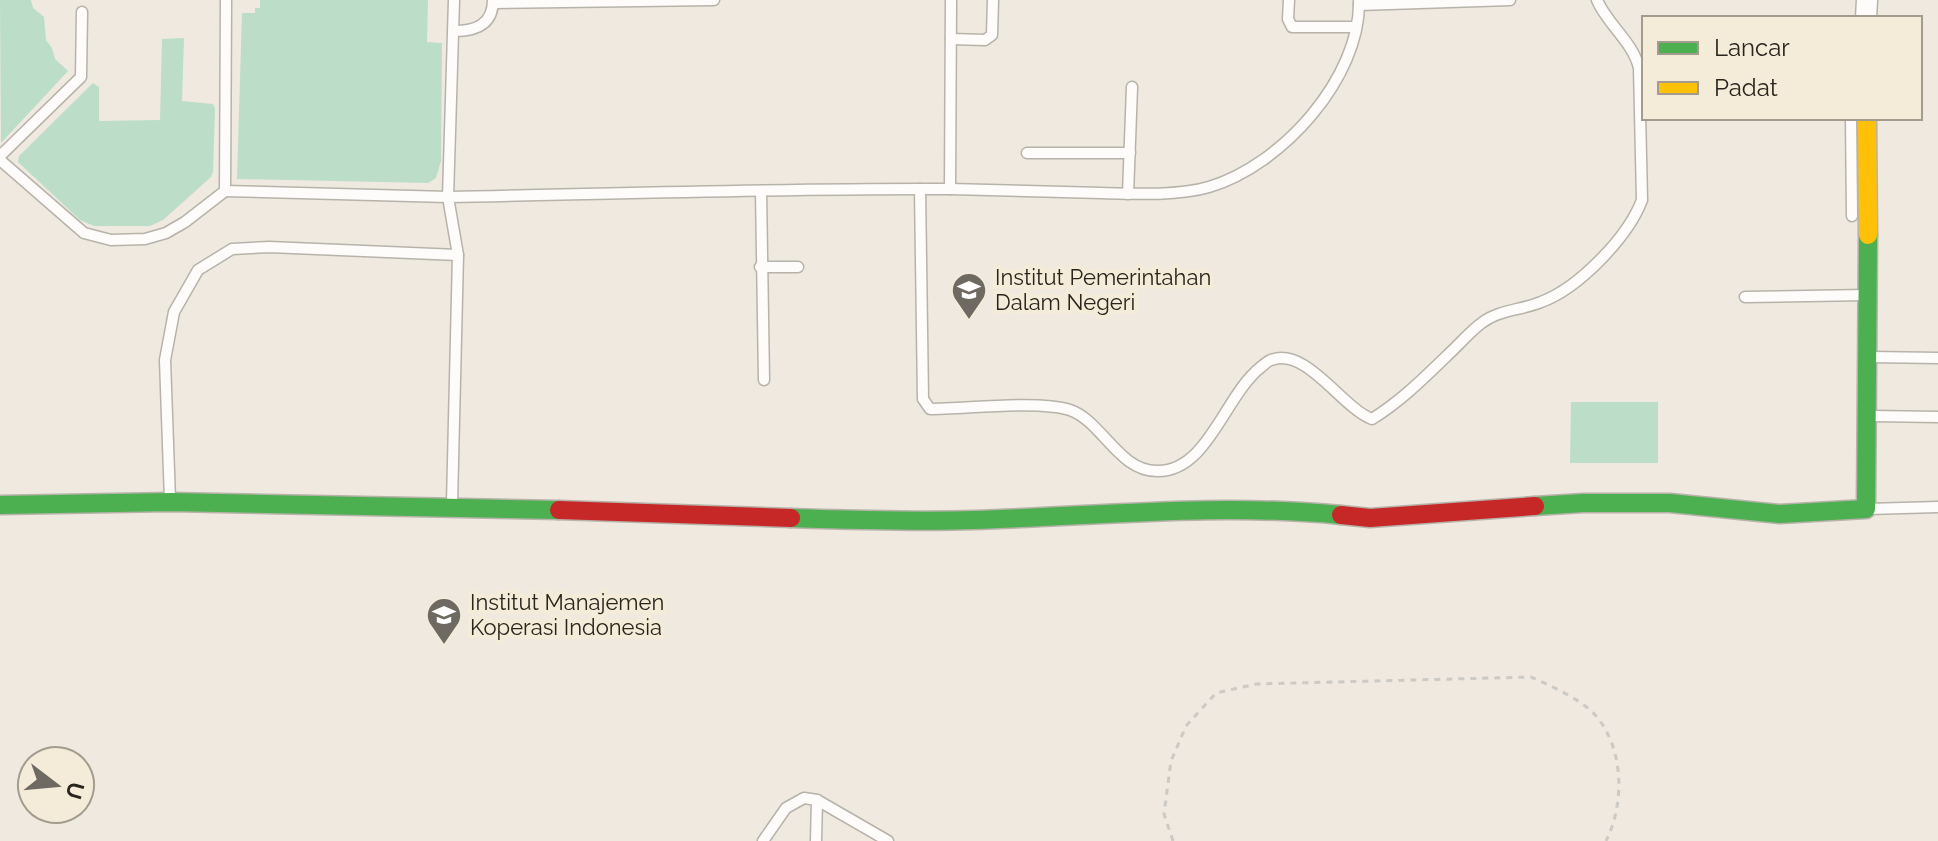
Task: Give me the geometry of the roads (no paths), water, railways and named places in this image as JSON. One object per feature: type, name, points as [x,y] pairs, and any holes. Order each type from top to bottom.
[{"type":"street","points":[[0,505],[171,502],[452,506],[887,521],[975,520],[1138,511],[1300,511],[1370,518],[1583,503],[1670,503],[1780,514],[1866,509],[1869,357],[1867,120]]},
{"type":"lane","points":[[225,191],[226,0]]},
{"type":"lane","points":[[452,506],[458,255],[448,197],[454,0]]},
{"type":"lane","points":[[454,31],[478,28],[492,12],[493,1],[714,0]]},
{"type":"lane","points":[[950,189],[951,0]]},
{"type":"lane","points":[[951,39],[985,40],[992,35],[993,0]]},
{"type":"lane","points":[[1289,0],[1288,19],[1292,27],[1356,27]]},
{"type":"lane","points":[[82,12],[81,77],[0,158],[84,233],[111,240],[145,239],[166,233],[225,191],[448,197],[920,189],[1128,194],[1207,188],[1250,171],[1287,142],[1334,85],[1356,27],[1359,2],[1510,0]]},
{"type":"lane","points":[[920,189],[923,399],[930,409],[1067,409],[1079,414],[1131,463],[1142,469],[1160,472],[1183,465],[1193,458],[1248,377],[1271,360],[1289,359],[1316,372],[1360,415],[1372,419],[1415,386],[1483,321],[1551,298],[1587,271],[1630,227],[1636,216],[1642,200],[1639,68],[1636,58],[1603,15],[1597,0]]},
{"type":"lane","points":[[1128,194],[1132,87]]},
{"type":"lane","points":[[1851,120],[1852,216]]},
{"type":"lane","points":[[1027,153],[1130,153]]},
{"type":"lane","points":[[761,191],[764,380]]},
{"type":"lane","points":[[171,502],[165,360],[174,312],[198,270],[232,249],[269,247],[458,255]]},
{"type":"lane","points":[[760,267],[798,267]]},
{"type":"lane","points":[[1745,297],[1868,295]]},
{"type":"lane","points":[[1869,357],[1938,358]]},
{"type":"lane","points":[[1867,416],[1938,417]]},
{"type":"lane","points":[[1866,509],[1938,507]]},
{"type":"lane","points":[[763,841],[786,808],[804,798],[817,800],[888,841]]},
{"type":"lane","points":[[816,841],[817,800]]},
{"type":"place","name":"Institut Pemerintahan Dalam Negeri","points":[[969,321]]},
{"type":"place","name":"Institut Manajemen Koperasi Indonesia","points":[[444,646]]}]
